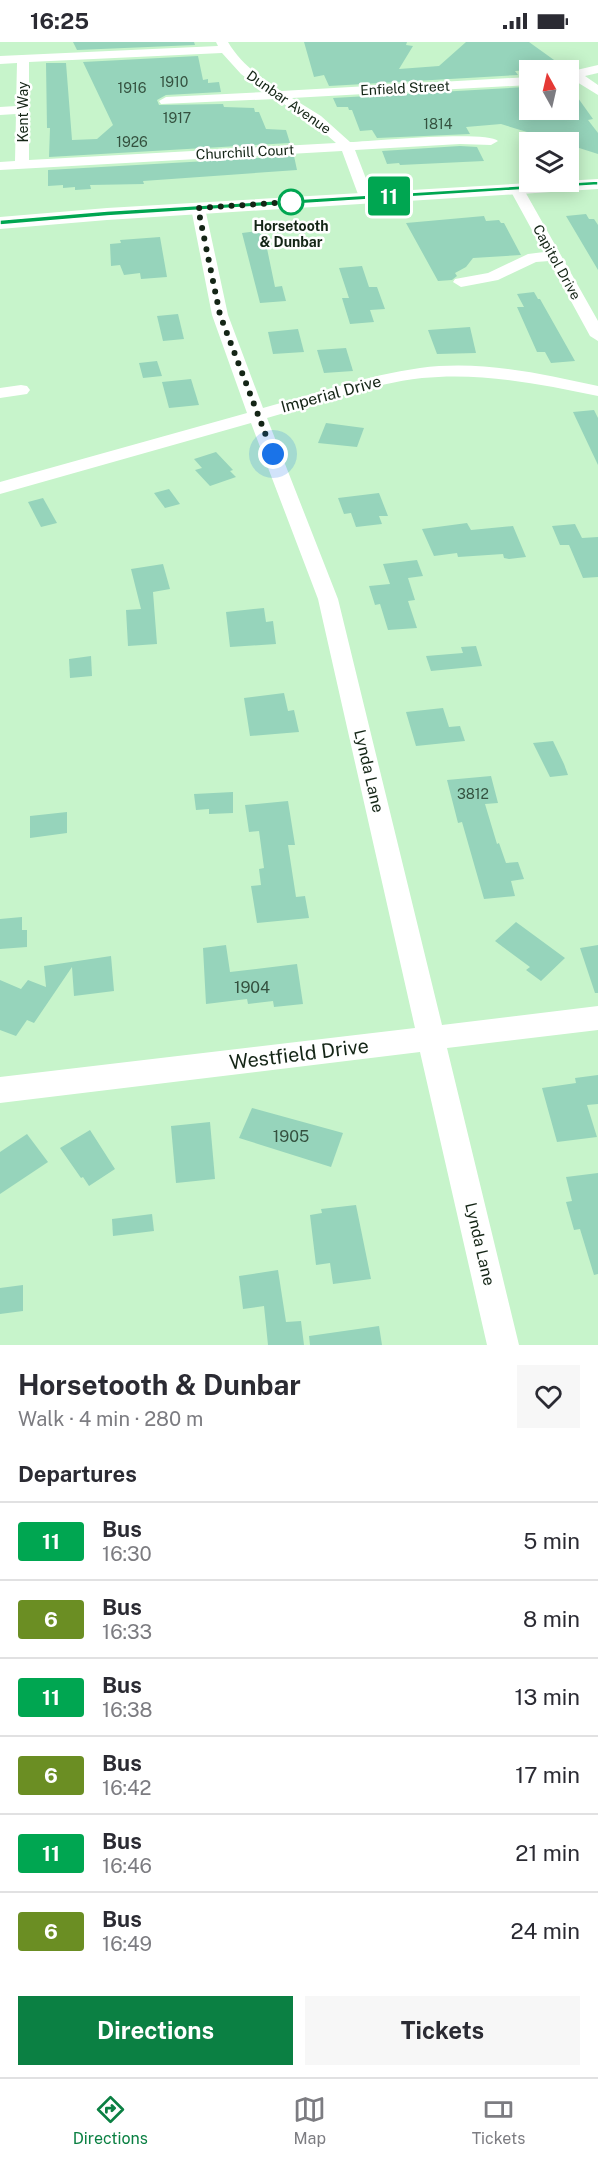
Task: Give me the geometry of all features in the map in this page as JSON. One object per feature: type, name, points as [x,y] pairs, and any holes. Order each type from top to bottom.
[{"type":"main road","points":[[0,223],[598,183]]},
{"type":"street","points":[[0,60],[223,45]]},
{"type":"street","name":"Dunbar Avenue","points":[[223,45],[238,65],[326,127],[347,147],[366,197]]},
{"type":"street","name":"Kent Way","points":[[22,165],[23,59]]},
{"type":"street","points":[[579,74],[598,69]]},
{"type":"street","points":[[579,80],[598,91]]},
{"type":"street","name":"Enfield Street","points":[[166,101],[519,82]]},
{"type":"street","points":[[0,111],[23,110]]},
{"type":"street","name":"Churchill Court","points":[[0,166],[460,140],[491,141]]},
{"type":"street","name":"Capitol Drive","points":[[516,189],[598,336]]},
{"type":"street","name":"Lynda Lane","points":[[198,208],[220,315],[327,599],[503,1345]]},
{"type":"street","points":[[461,282],[492,277],[533,257],[553,256]]},
{"type":"street","name":"Imperial Drive","points":[[0,488],[394,376],[446,369],[498,371],[598,391]]},
{"type":"street","points":[[0,393],[21,390]]},
{"type":"street","name":"Westfield Drive","points":[[0,1090],[598,1018]]},
{"type":"building","points":[[73,42],[194,42],[195,45],[77,50]]},
{"type":"building","points":[[304,42],[407,42],[406,45],[413,46],[399,69],[439,66],[466,42],[529,42],[554,60],[519,60],[519,71],[515,71],[518,75],[329,86],[324,75],[314,77]]},
{"type":"building","points":[[198,56],[203,80],[208,79],[208,83],[219,82],[221,92],[166,95],[157,100],[159,105],[223,104],[224,107],[254,108],[255,112],[259,112],[266,129],[286,130],[290,143],[49,157],[50,128],[47,128],[46,63],[66,63],[72,140],[97,139],[113,125],[83,62]]},
{"type":"building","points":[[519,87],[519,120],[579,120],[579,99],[593,119],[588,120],[598,133],[598,154],[579,148],[579,132],[527,132],[501,124],[466,127],[470,134],[377,138],[372,130],[360,131],[352,110],[348,107],[337,107],[333,98]]},
{"type":"building","points":[[477,147],[484,161],[387,164],[382,151]]},
{"type":"building","points":[[294,156],[297,170],[143,181],[144,184],[90,185],[91,189],[75,190],[75,187],[63,188],[63,185],[48,186],[48,170]]},
{"type":"building","points":[[586,214],[598,225],[598,270],[566,216]]},
{"type":"building","points":[[484,216],[486,221],[499,220],[504,223],[521,255],[473,258],[466,267],[455,273],[457,276],[452,280],[438,281],[406,223]]},
{"type":"building","points":[[259,231],[260,234],[264,234],[275,287],[282,286],[286,301],[260,303],[242,233]]},
{"type":"building","points":[[160,237],[167,277],[141,279],[140,273],[124,275],[120,265],[111,266],[110,244],[121,243],[120,240]]},
{"type":"building","points":[[362,266],[369,287],[377,287],[385,309],[370,310],[374,322],[350,324],[342,298],[349,298],[339,268]]},
{"type":"building","points":[[534,292],[575,361],[551,363],[545,352],[537,352],[517,307],[524,307],[517,294]]},
{"type":"building","points":[[178,314],[184,339],[163,341],[157,316]]},
{"type":"building","points":[[470,327],[476,353],[437,354],[428,330]]},
{"type":"building","points":[[298,329],[304,352],[273,354],[268,332]]},
{"type":"building","points":[[346,348],[353,371],[324,373],[317,350]]},
{"type":"building","points":[[157,361],[162,376],[143,378],[139,363]]},
{"type":"building","points":[[191,379],[199,405],[169,408],[162,382]]},
{"type":"building","points":[[594,410],[598,418],[598,465],[573,412]]},
{"type":"building","points":[[326,423],[364,428],[357,447],[318,443]]},
{"type":"building","points":[[216,452],[233,470],[230,471],[236,477],[210,486],[195,470],[202,468],[194,459]]},
{"type":"building","points":[[169,489],[180,504],[165,508],[154,493]]},
{"type":"building","points":[[379,493],[388,516],[379,516],[382,524],[356,527],[351,513],[344,514],[338,498]]},
{"type":"building","points":[[43,498],[57,523],[41,527],[28,502]]},
{"type":"building","points":[[467,523],[471,530],[513,526],[526,557],[509,559],[504,558],[503,554],[458,557],[457,553],[434,556],[422,529]]},
{"type":"building","points":[[575,524],[582,538],[598,537],[598,577],[583,578],[569,545],[560,545],[552,526]]},
{"type":"building","points":[[417,560],[423,576],[408,578],[415,600],[408,601],[417,628],[388,630],[380,604],[375,605],[369,586],[390,584],[383,564]]},
{"type":"building","points":[[163,564],[170,589],[153,592],[157,644],[128,646],[126,610],[141,609],[131,569]]},
{"type":"building","points":[[264,608],[266,622],[273,621],[276,644],[230,647],[226,612]]},
{"type":"building","points":[[476,646],[482,666],[431,671],[426,656],[463,653],[461,647]]},
{"type":"building","points":[[91,656],[92,676],[70,678],[69,659]]},
{"type":"building","points":[[284,693],[288,711],[294,710],[299,732],[250,736],[244,698]]},
{"type":"building","points":[[443,708],[449,727],[460,726],[465,741],[416,746],[406,712]]},
{"type":"building","points":[[553,741],[568,775],[550,777],[533,743]]},
{"type":"building","points":[[491,776],[498,803],[485,804],[497,844],[499,843],[506,863],[518,862],[524,879],[511,881],[515,896],[484,899],[462,822],[458,823],[447,780]]},
{"type":"building","points":[[233,792],[233,813],[209,814],[209,809],[196,810],[194,794]]},
{"type":"building","points":[[288,801],[295,845],[288,845],[296,897],[305,896],[309,918],[257,923],[251,886],[261,885],[259,869],[264,868],[259,831],[249,832],[245,805]]},
{"type":"building","points":[[67,812],[67,833],[30,838],[30,816]]},
{"type":"building","points":[[22,917],[22,930],[27,930],[27,947],[0,949],[0,919]]},
{"type":"building","points":[[516,922],[565,958],[541,981],[526,970],[530,967],[495,941]]},
{"type":"building","points":[[226,945],[230,972],[297,964],[303,1004],[274,1007],[273,1001],[248,1004],[247,999],[206,1004],[203,948]]},
{"type":"building","points":[[598,945],[598,993],[595,993],[580,948]]},
{"type":"building","points":[[111,956],[114,991],[74,996],[72,967],[34,1023],[27,1020],[16,1036],[0,1030],[0,980],[21,989],[28,980],[46,987],[44,966]]},
{"type":"building","points":[[598,1075],[598,1104],[587,1105],[597,1137],[557,1142],[542,1088],[576,1083],[575,1078]]},
{"type":"building","points":[[252,1108],[343,1133],[331,1167],[239,1138]]},
{"type":"building","points":[[210,1122],[215,1179],[176,1183],[171,1126]]},
{"type":"building","points":[[90,1130],[115,1169],[89,1186],[60,1148]]},
{"type":"building","points":[[27,1134],[48,1162],[0,1194],[0,1152]]},
{"type":"building","points":[[598,1173],[598,1274],[594,1275],[580,1229],[574,1230],[566,1202],[572,1201],[566,1177]]},
{"type":"building","points":[[356,1205],[371,1279],[333,1284],[330,1263],[316,1265],[310,1215],[322,1213],[321,1209]]},
{"type":"building","points":[[152,1214],[154,1231],[113,1236],[112,1219]]},
{"type":"building","points":[[278,1270],[286,1322],[301,1321],[304,1345],[268,1345],[264,1306],[243,1309],[239,1276]]},
{"type":"building","points":[[23,1285],[23,1311],[0,1314],[0,1288]]},
{"type":"building","points":[[379,1326],[382,1345],[310,1345],[309,1336]]},
{"type":"bus line","name":"11","points":[[0,223],[107,214],[598,184]]},
{"type":"place","name":"Horsetooth & Dunbar","points":[[291,202]]},
{"type":"route","points":[[273,454],[220,315],[198,208],[291,202]]}]
